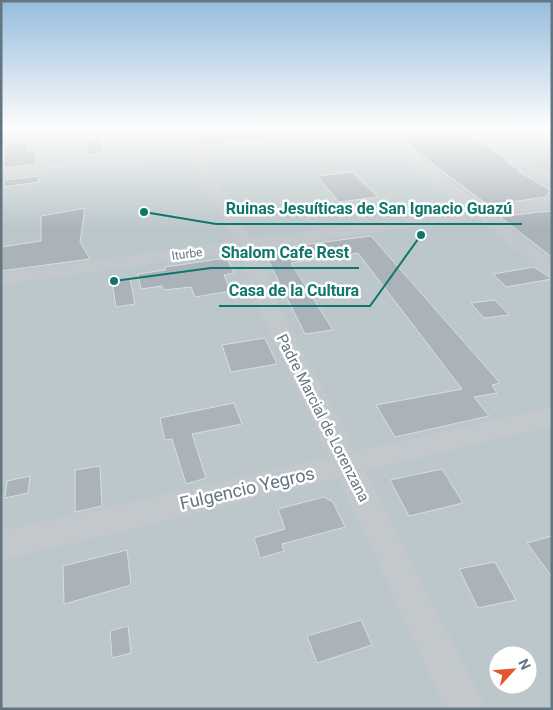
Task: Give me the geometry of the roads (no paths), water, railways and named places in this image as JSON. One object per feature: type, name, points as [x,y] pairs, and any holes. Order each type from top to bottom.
[{"type":"street","points":[[1,174],[105,162]]},
{"type":"street","name":"Padre Marcial de Lorenzana","points":[[199,162],[247,246],[266,302],[466,709]]},
{"type":"street","points":[[416,162],[552,270]]},
{"type":"street","points":[[524,162],[552,179]]},
{"type":"street","name":"Iturbe","points":[[1,279],[552,204]]},
{"type":"street","name":"Fulgencio Yegros","points":[[1,546],[552,416]]},
{"type":"place","name":"Ruinas Jesuíticas de San Ignacio Guazú","points":[[144,212]]},
{"type":"place","name":"Casa de la Cultura","points":[[421,235]]},
{"type":"place","name":"Shalom Cafe Rest","points":[[114,281]]}]
